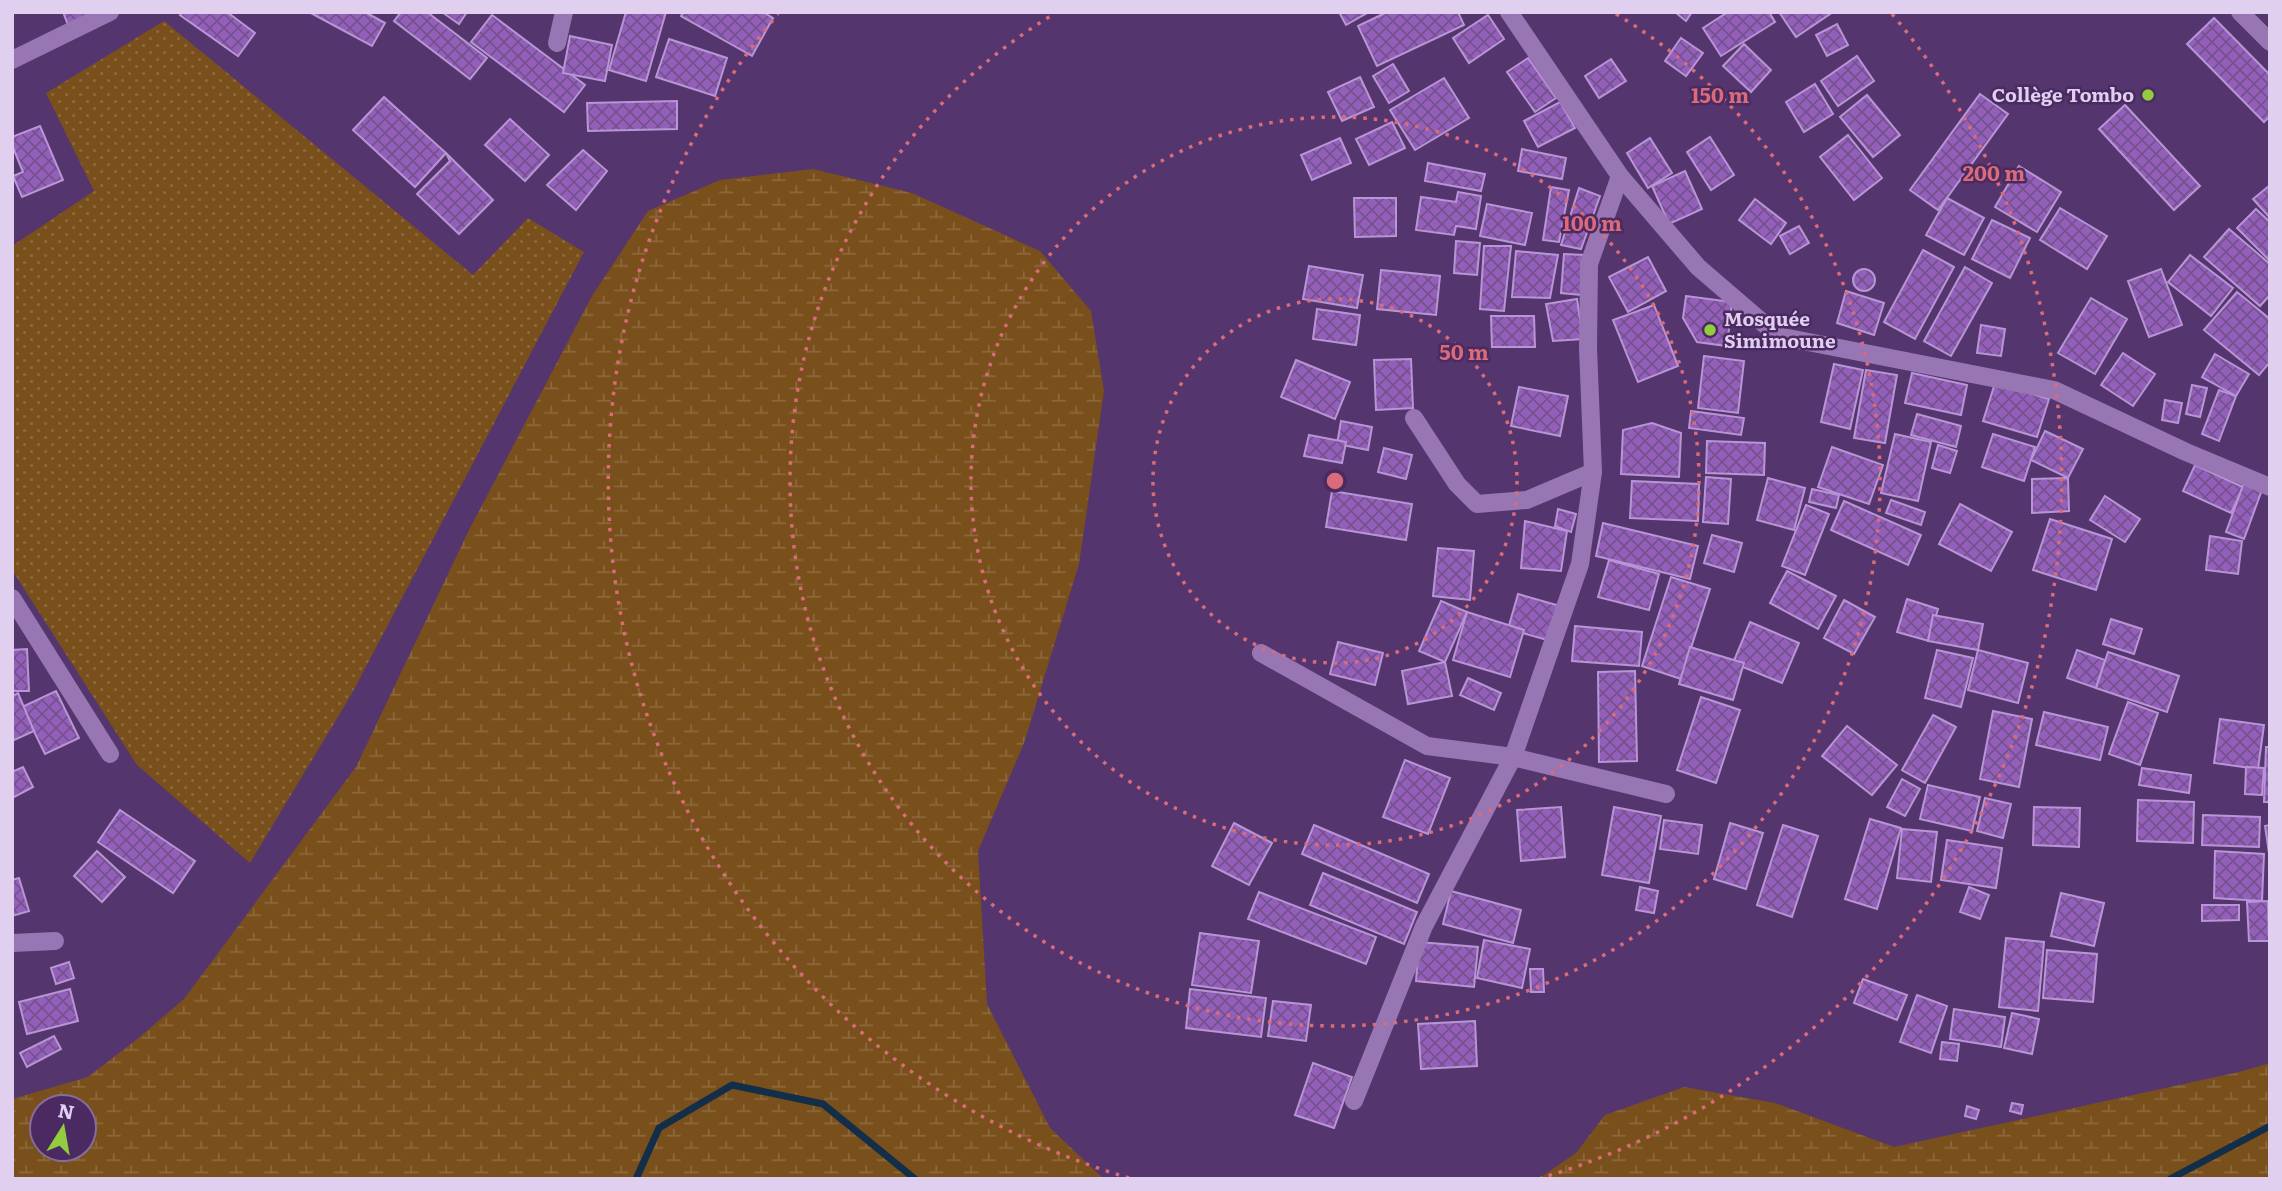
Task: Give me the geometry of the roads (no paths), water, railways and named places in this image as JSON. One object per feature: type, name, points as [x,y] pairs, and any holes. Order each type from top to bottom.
[{"type":"street","points":[[12,60],[110,12]]},
{"type":"street","points":[[557,43],[564,12]]},
{"type":"street","points":[[1509,12],[1620,176],[1698,267],[1778,336],[2054,390],[2186,452],[2270,487]]},
{"type":"street","points":[[2240,12],[2270,42]]},
{"type":"street","points":[[1354,1101],[1424,926],[1513,757],[1580,564],[1593,472],[1588,348],[1589,264],[1620,176]]},
{"type":"street","points":[[1414,418],[1457,484],[1477,504],[1527,500],[1593,472]]},
{"type":"street","points":[[12,598],[110,754]]},
{"type":"street","points":[[1261,653],[1427,746],[1513,757],[1666,794]]},
{"type":"street","points":[[12,943],[55,941]]},
{"type":"waterway","points":[[636,1179],[659,1128],[732,1085],[823,1104],[915,1179]]},
{"type":"waterway","points":[[2170,1179],[2270,1126]]},
{"type":"place","name":"Collège Tombo","points":[[2148,95]]},
{"type":"place","name":"Mosquée Simimoune","points":[[1710,330]]}]
